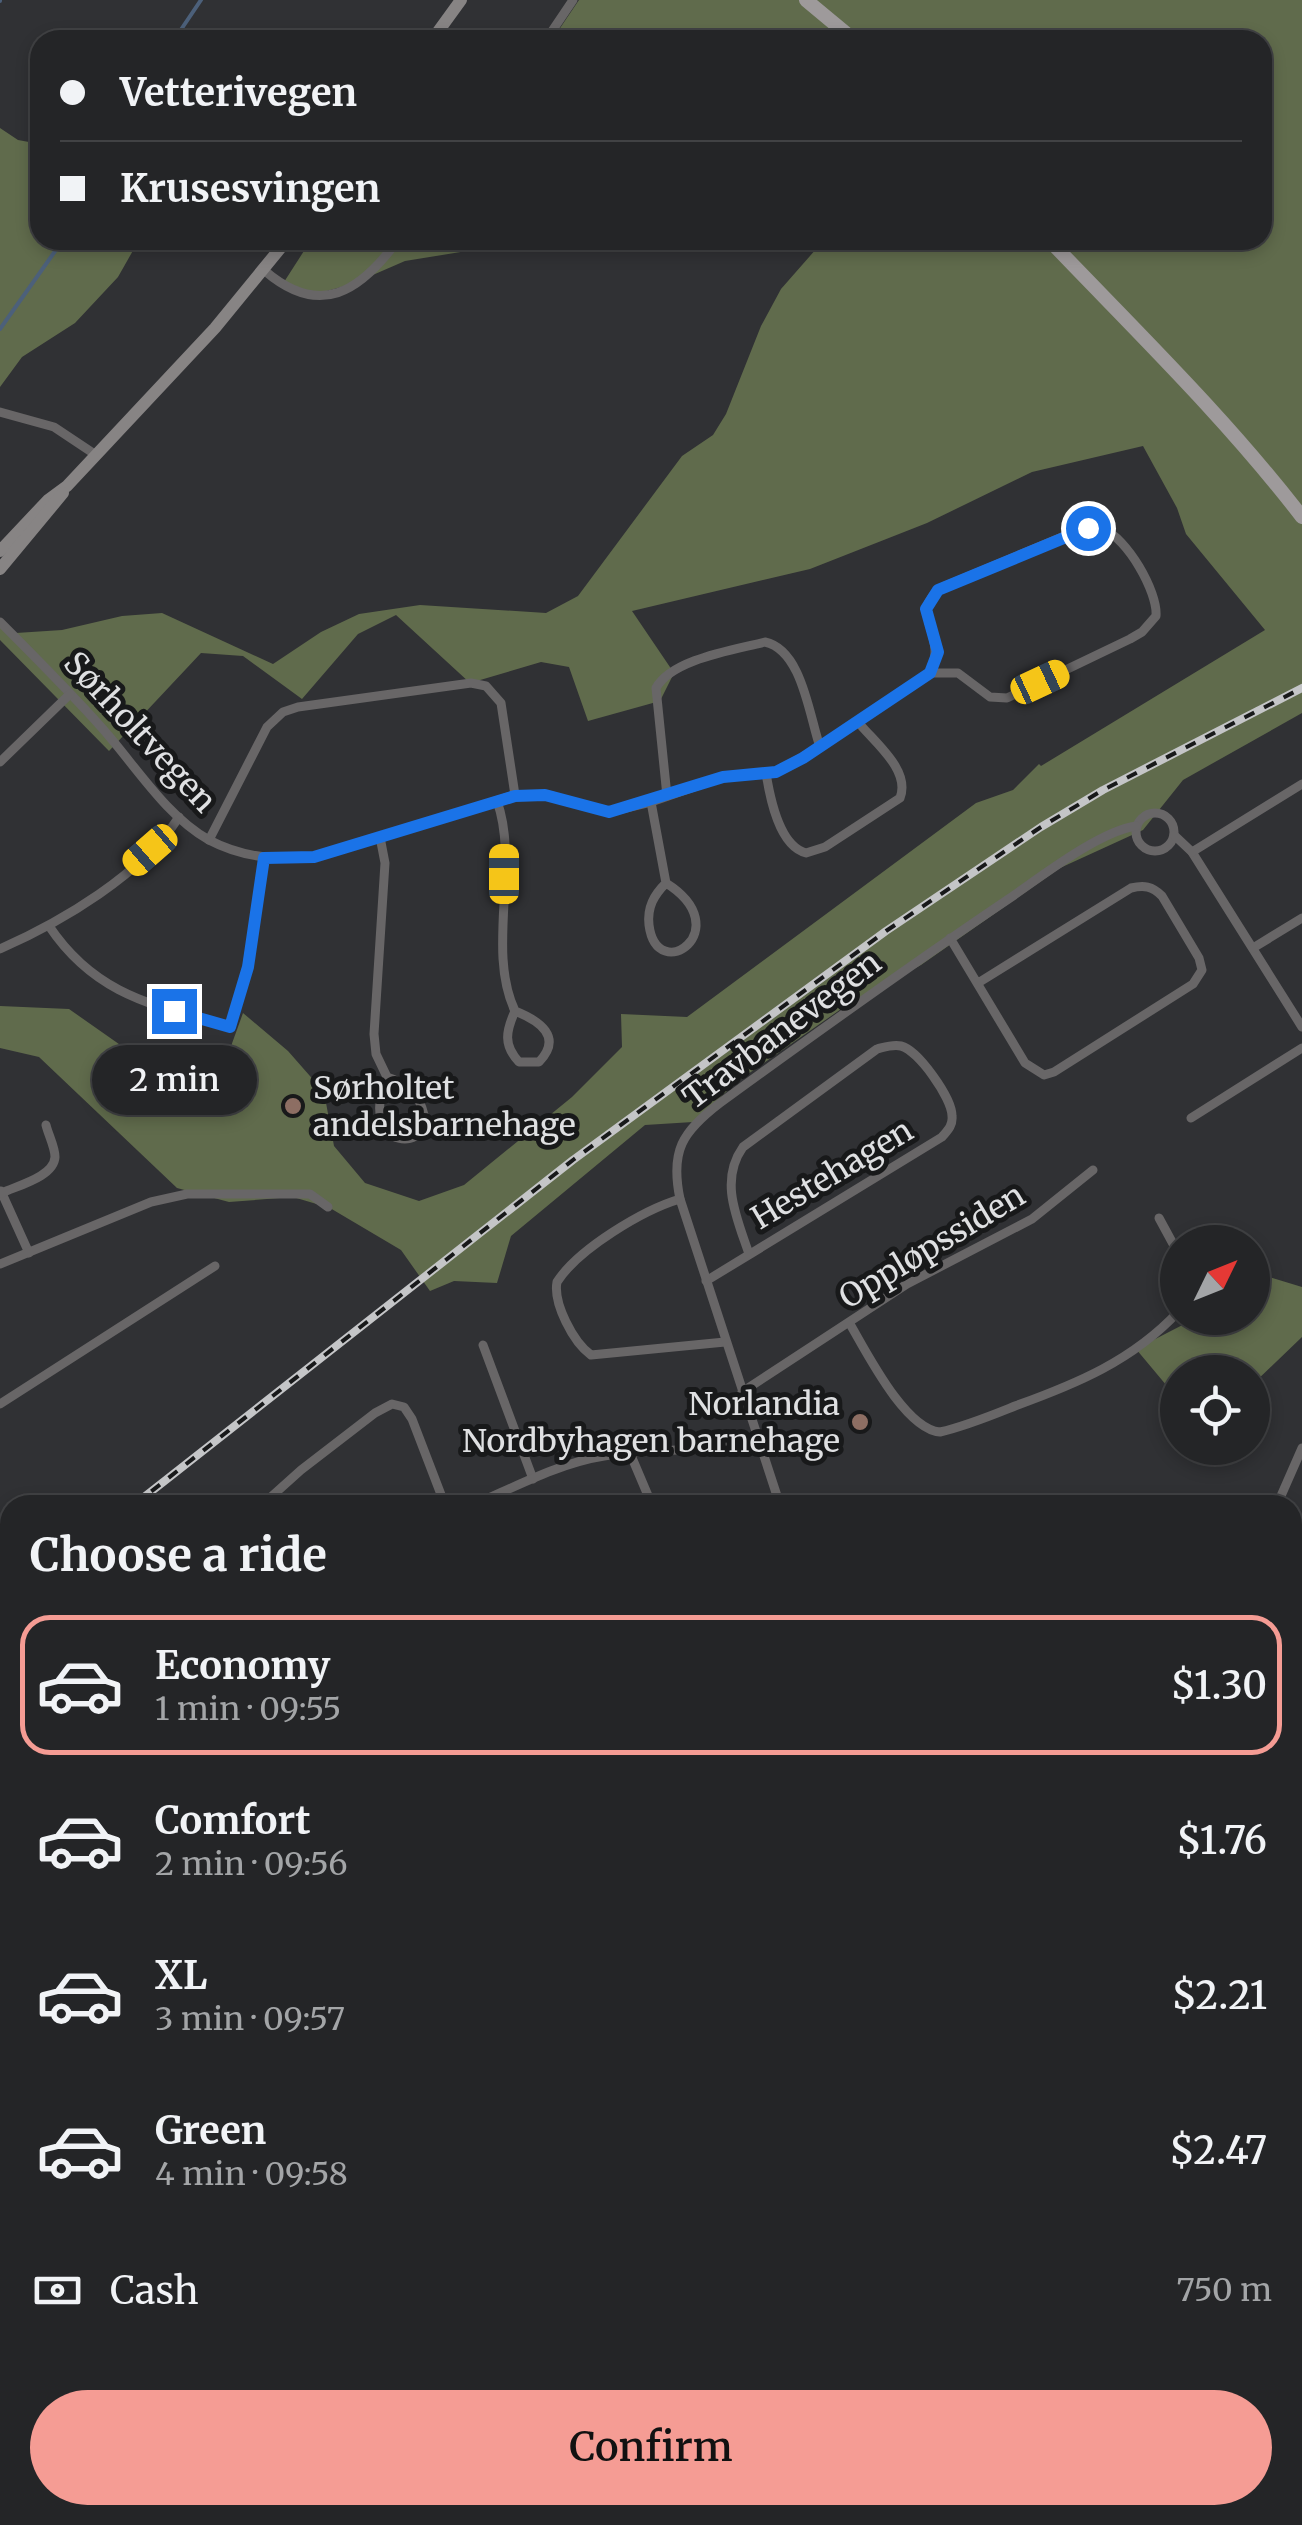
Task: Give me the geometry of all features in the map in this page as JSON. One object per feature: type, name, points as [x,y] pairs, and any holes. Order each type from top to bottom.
[{"type":"main road","points":[[439,30],[461,0]]},
{"type":"main road","points":[[806,0],[842,30]]},
{"type":"main road","points":[[0,551],[96,456],[280,250]]},
{"type":"main road","points":[[1059,250],[1196,393],[1302,517]]},
{"type":"main road","points":[[0,569],[54,507],[67,486]]},
{"type":"street","points":[[553,30],[573,0]]},
{"type":"street","points":[[265,270],[295,292],[316,298],[330,296],[370,272],[389,250]]},
{"type":"street","points":[[0,412],[54,427],[96,456]]},
{"type":"street","points":[[1098,528],[1110,533],[1156,597],[1156,616],[1142,632],[1012,696],[990,696],[958,674],[930,673],[938,652],[926,616],[933,594],[1078,530],[1098,528]]},
{"type":"street","name":"Sørholtvegen","points":[[0,622],[179,817],[209,840],[264,858],[314,857],[515,796],[545,795],[609,812],[723,777],[788,767],[930,673]]},
{"type":"street","points":[[667,796],[656,688],[666,674],[683,665],[766,642],[778,645],[796,669],[820,747]]},
{"type":"street","points":[[209,840],[267,727],[280,714],[298,707],[455,685],[486,686],[501,703],[515,796]]},
{"type":"street","points":[[0,762],[70,694]]},
{"type":"street","points":[[766,773],[770,794],[791,845],[806,853],[825,847],[891,804],[903,790],[901,774],[858,722]]},
{"type":"street","points":[[1192,852],[1302,784]]},
{"type":"street","points":[[498,801],[504,845],[506,982],[516,1012],[506,1032],[512,1054],[519,1062],[539,1062],[548,1053],[548,1032],[516,1012]]},
{"type":"street","points":[[651,802],[666,882],[688,900],[694,912],[694,936],[689,946],[678,952],[658,947],[648,921],[650,904],[666,882]]},
{"type":"street","points":[[1174,835],[1170,843],[1155,851],[1139,843],[1136,826],[1145,815],[1160,813],[1171,821],[1174,835],[1192,852],[1302,1027]]},
{"type":"street","points":[[0,949],[49,926],[111,885],[179,817]]},
{"type":"street","name":"Travbanevegen","points":[[777,1495],[680,1200],[675,1176],[682,1142],[699,1119],[950,938],[1097,842],[1136,826]]},
{"type":"street","points":[[380,837],[385,863],[374,1034],[376,1054],[386,1077],[412,1091],[426,1120],[420,1133],[409,1140],[398,1140],[381,1121],[377,1106],[386,1077]]},
{"type":"street","points":[[49,926],[79,964],[104,984],[132,997],[230,1027],[248,967],[264,858]]},
{"type":"street","points":[[950,938],[1025,1062],[1034,1072],[1044,1074],[1054,1072],[1194,984],[1202,970],[1199,958],[1162,896],[1148,886],[1140,886],[978,983]]},
{"type":"street","points":[[1252,948],[1302,918]]},
{"type":"street","name":"Hestehagen","points":[[706,1282],[942,1137],[953,1119],[949,1103],[914,1052],[899,1046],[877,1049],[743,1147],[730,1170],[730,1188],[749,1254]]},
{"type":"street","points":[[1191,1118],[1302,1048]]},
{"type":"street","points":[[29,1252],[1,1191],[45,1173],[52,1166],[55,1156],[46,1125]]},
{"type":"street","name":"Oppløpssiden","points":[[742,1392],[907,1284],[1032,1219],[1093,1170]]},
{"type":"street","points":[[0,1264],[173,1196],[301,1193],[318,1197],[328,1207]]},
{"type":"street","points":[[680,1200],[655,1207],[578,1260],[557,1282],[556,1296],[576,1340],[591,1354],[725,1342]]},
{"type":"street","points":[[1158,1218],[1162,1225]]},
{"type":"street","points":[[0,1404],[216,1266]]},
{"type":"street","points":[[850,1324],[905,1408],[922,1427],[940,1432],[1080,1382],[1117,1363],[1160,1331]]},
{"type":"street","points":[[482,1346],[533,1479]]},
{"type":"street","points":[[273,1495],[375,1413],[392,1404],[404,1407],[412,1419],[441,1495]]},
{"type":"street","points":[[497,1495],[585,1460],[759,1442]]},
{"type":"street","points":[[1281,1495],[1302,1448]]},
{"type":"street","points":[[630,1453],[648,1495]]},
{"type":"green space","points":[[579,0],[1302,0],[1302,713],[1183,780],[1143,830],[1060,868],[921,965],[844,1007],[738,1081],[693,1122],[645,1125],[511,1236],[497,1283],[454,1281],[430,1291],[401,1250],[330,1208],[293,1197],[229,1202],[177,1188],[39,1057],[0,1048],[0,1006],[69,1009],[136,1056],[213,1096],[243,1013],[288,1051],[324,1092],[334,1146],[365,1183],[419,1201],[464,1185],[572,1097],[622,1047],[621,1014],[687,1017],[976,803],[1013,790],[1039,764],[1265,630],[1186,534],[1177,508],[1143,446],[1032,472],[927,523],[810,569],[632,611],[674,673],[660,701],[588,721],[569,667],[541,662],[470,683],[396,615],[358,634],[302,699],[243,656],[201,653],[109,751],[0,640],[0,621],[16,633],[62,630],[122,616],[162,613],[273,664],[321,632],[359,614],[420,605],[546,613],[578,596],[682,456],[713,435],[781,289],[815,250],[1272,250],[1272,30],[559,30]]},
{"type":"green space","points":[[0,128],[18,140],[30,142],[30,250],[133,250],[118,277],[75,323],[22,357],[0,387]]},
{"type":"green space","points":[[305,250],[473,250],[405,261],[352,284],[309,296],[284,282]]},
{"type":"green space","points":[[1270,1277],[1302,1287],[1302,1337],[1270,1368],[1270,1355],[1160,1355],[1160,1378],[1136,1349],[1163,1335],[1270,1335]]},
{"type":"waterway","points":[[181,30],[201,0]]},
{"type":"waterway","points":[[0,329],[56,250]]},
{"type":"railway","points":[[147,1495],[573,1160],[886,931],[1103,790],[1302,688]]},
{"type":"place","name":"Sørholtet andelsbarnehage","points":[[293,1106]]},
{"type":"place","name":"Norlandia Nordbyhagen barnehage","points":[[860,1422]]},
{"type":"route","points":[[174,1011],[230,1027],[248,967],[264,858],[314,857],[515,796],[545,795],[609,812],[723,777],[776,772],[930,673],[938,652],[926,609],[938,590],[1088,528]]}]
